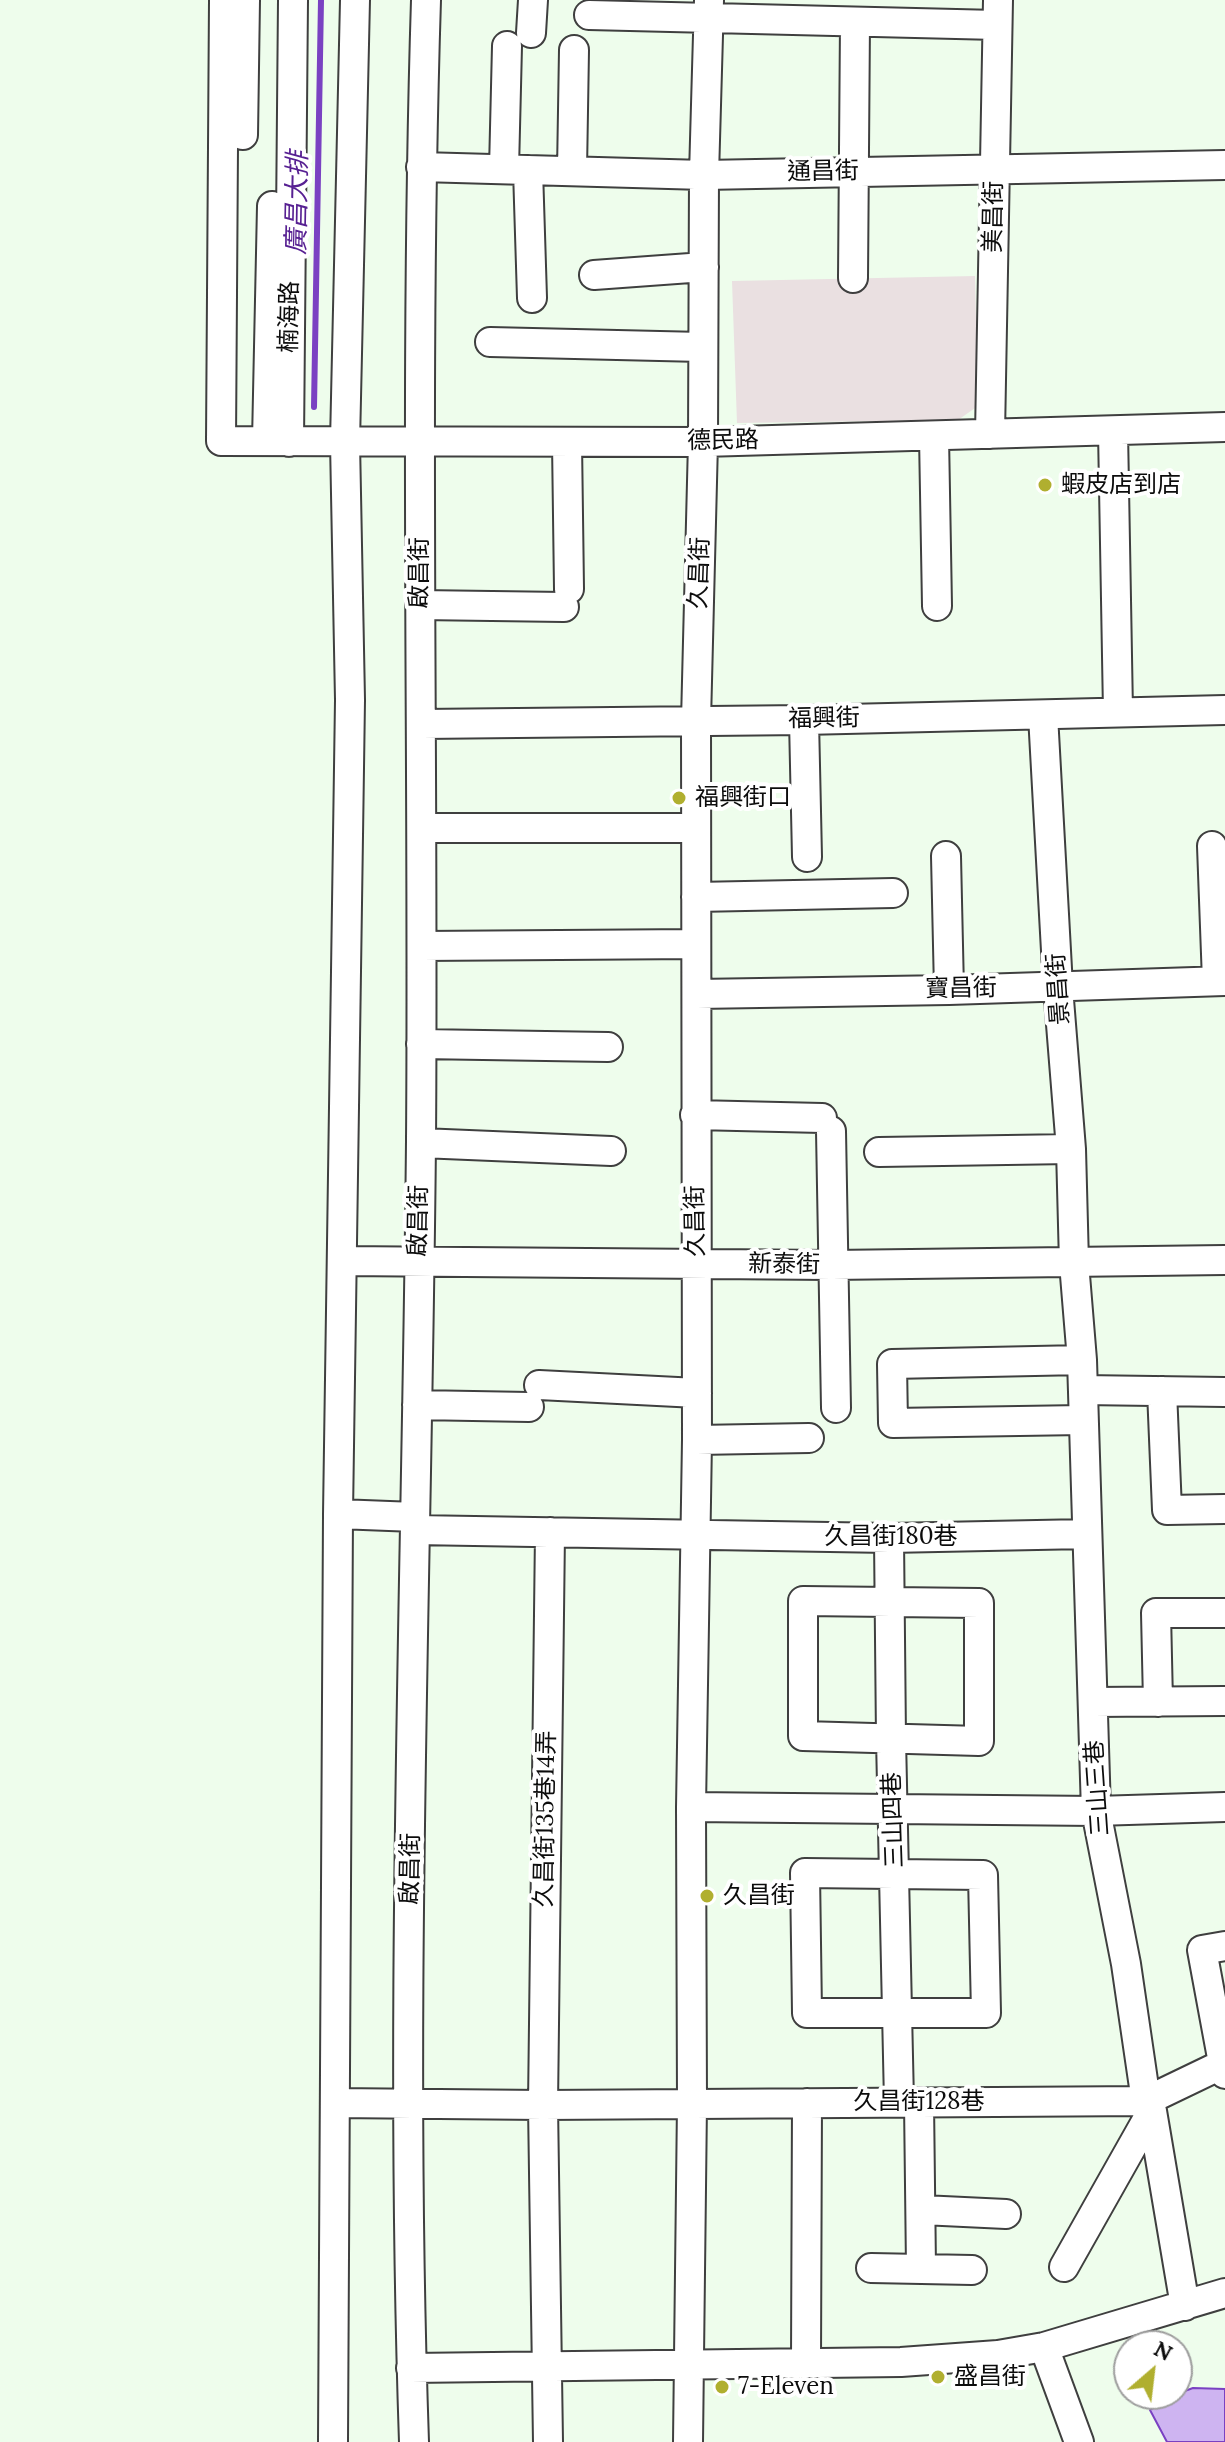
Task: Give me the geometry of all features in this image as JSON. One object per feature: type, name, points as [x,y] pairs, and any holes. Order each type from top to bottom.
[{"type":"street","points":[[224,0],[229,441]]},
{"type":"street","name":"楠海路","points":[[229,441],[245,0]]},
{"type":"street","name":"楠海路","points":[[276,0],[278,442]]},
{"type":"street","name":"楠海路","points":[[278,442],[293,0]]},
{"type":"street","points":[[333,2442],[338,1514],[350,700],[345,442],[355,0]]},
{"type":"street","name":"啟昌街","points":[[414,2442],[409,2103],[421,1143],[421,167],[426,0]]},
{"type":"street","points":[[532,298],[516,169],[519,40],[533,0]]},
{"type":"street","points":[[589,15],[709,9],[855,22],[998,13]]},
{"type":"street","name":"久昌街","points":[[688,2442],[691,1807],[697,1440],[696,721],[709,9]]},
{"type":"street","name":"美昌街","points":[[990,434],[998,13]]},
{"type":"street","points":[[853,278],[855,22]]},
{"type":"street","points":[[572,171],[574,50]]},
{"type":"street","name":"通昌街","points":[[421,167],[704,175],[1225,165]]},
{"type":"street","points":[[594,275],[704,267]]},
{"type":"street","points":[[490,342],[702,347]]},
{"type":"street","name":"德民路","points":[[229,441],[703,442],[1225,427]]},
{"type":"street","points":[[1113,431],[1118,712]]},
{"type":"street","points":[[934,436],[937,606]]},
{"type":"street","points":[[420,605],[567,598],[567,442]]},
{"type":"street","name":"福興街","points":[[422,724],[804,720],[1225,710]]},
{"type":"street","name":"景昌街","points":[[1043,715],[1058,987],[1071,1149],[1074,1263]]},
{"type":"street","points":[[804,720],[807,857]]},
{"type":"street","points":[[422,828],[696,828]]},
{"type":"street","points":[[1212,846],[1221,981]]},
{"type":"street","points":[[946,856],[949,990]]},
{"type":"street","points":[[696,897],[893,893]]},
{"type":"street","points":[[422,946],[696,944]]},
{"type":"street","name":"寶昌街","points":[[697,994],[1221,981]]},
{"type":"street","points":[[421,1044],[608,1047]]},
{"type":"street","points":[[695,1115],[826,1125],[836,1408]]},
{"type":"street","points":[[421,1143],[611,1151]]},
{"type":"street","points":[[879,1152],[1071,1149]]},
{"type":"street","name":"新泰街","points":[[343,1261],[832,1265],[1225,1260]]},
{"type":"street","name":"三山三巷","points":[[1074,1263],[1082,1360],[1096,1811],[1126,1964],[1185,2306]]},
{"type":"street","points":[[1082,1360],[892,1364],[893,1423],[1082,1420]]},
{"type":"street","points":[[1083,1390],[1225,1392]]},
{"type":"street","points":[[1162,1391],[1167,1510],[1225,1509]]},
{"type":"street","points":[[417,1405],[534,1396],[697,1393]]},
{"type":"street","points":[[697,1440],[809,1438]]},
{"type":"street","name":"久昌街180巷","points":[[338,1514],[415,1523],[550,1532],[696,1536],[889,1538],[1086,1534]]},
{"type":"street","name":"久昌街135巷14弄","points":[[548,2442],[543,2105],[550,1532]]},
{"type":"street","name":"三山四巷","points":[[889,1538],[898,2014],[922,2210],[921,2268]]},
{"type":"street","points":[[803,1601],[979,1603],[979,1741],[891,1739],[803,1736],[803,1601]]},
{"type":"street","points":[[1158,1702],[1156,1613],[1225,1613]]},
{"type":"street","points":[[1093,1702],[1225,1701]]},
{"type":"street","points":[[691,1807],[1096,1811],[1225,1807]]},
{"type":"street","points":[[805,1873],[983,1875],[986,2013],[898,2014],[807,2013],[805,1873]]},
{"type":"street","points":[[1064,2267],[1149,2106],[1224,2067],[1202,1950],[1225,1946]]},
{"type":"street","name":"久昌街128巷","points":[[335,2103],[909,2102],[1149,2106]]},
{"type":"street","points":[[806,2361],[807,2103]]},
{"type":"street","points":[[922,2210],[1006,2214]]},
{"type":"street","points":[[871,2268],[972,2270]]},
{"type":"street","points":[[411,2368],[901,2362],[998,2355],[1044,2347],[1225,2293]]},
{"type":"street","points":[[1044,2347],[1079,2442]]},
{"type":"shaded area","points":[[975,276],[978,406],[958,420],[737,423],[732,281]]},
{"type":"shaded area","points":[[1193,2388],[1225,2389],[1225,2442],[1167,2442],[1150,2410],[1193,2410]]},
{"type":"waterway","name":"廣昌大排","points":[[314,407],[321,0]]},
{"type":"place","name":"蝦皮店到店","points":[[1045,485]]},
{"type":"place","name":"福興街口","points":[[679,798]]},
{"type":"place","name":"久昌街","points":[[707,1896]]},
{"type":"place","name":"盛昌街","points":[[938,2377]]},
{"type":"place","name":"7-Eleven","points":[[722,2387]]}]
